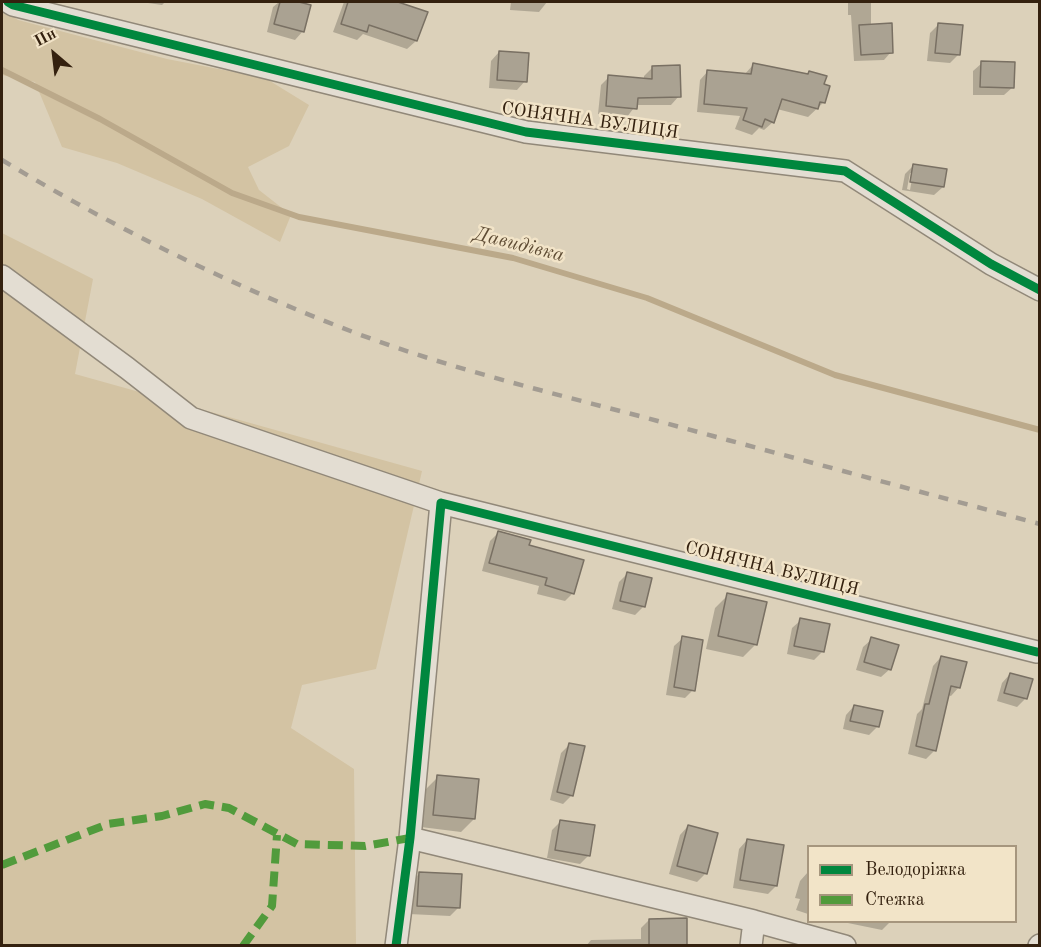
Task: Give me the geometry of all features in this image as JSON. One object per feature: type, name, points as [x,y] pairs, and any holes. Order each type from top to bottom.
[{"type":"street","name":"СОНЯЧНА ВУЛИЦЯ","points":[[8,2],[526,132],[845,171],[992,264],[1040,290]]},
{"type":"street","name":"СОНЯЧНА ВУЛИЦЯ","points":[[2,276],[191,418],[441,503],[1037,652]]},
{"type":"street","points":[[396,945],[410,838],[441,503]]},
{"type":"street","points":[[410,838],[845,945]]},
{"type":"street","points":[[751,945],[754,921]]},
{"type":"shaded area","points":[[2,8],[18,20],[167,59],[265,78],[309,105],[289,146],[248,167],[259,190],[291,215],[280,242],[202,199],[117,163],[62,147],[35,82],[2,75]]},
{"type":"shaded area","points":[[2,233],[93,279],[75,374],[422,471],[376,669],[302,685],[291,728],[354,769],[356,945],[2,945]]},
{"type":"building","points":[[280,2],[299,2],[311,5],[304,32],[274,24]]},
{"type":"building","points":[[348,2],[398,2],[428,12],[417,41],[369,25],[367,32],[341,24]]},
{"type":"building","points":[[892,23],[893,53],[861,55],[859,25]]},
{"type":"building","points":[[938,23],[963,25],[960,55],[935,53]]},
{"type":"building","points":[[499,51],[529,53],[527,82],[497,80]]},
{"type":"building","points":[[981,61],[1015,62],[1014,88],[980,87]]},
{"type":"building","points":[[753,63],[808,74],[809,71],[827,76],[824,84],[830,86],[825,103],[820,102],[818,109],[782,99],[774,123],[765,119],[762,127],[743,120],[747,108],[704,104],[707,70],[751,74]]},
{"type":"building","points":[[680,65],[681,97],[638,98],[637,109],[606,106],[608,75],[652,79],[652,66]]},
{"type":"building","points":[[913,164],[947,169],[944,187],[910,182]]},
{"type":"building","points":[[498,531],[531,540],[529,545],[584,560],[574,594],[545,585],[547,578],[489,563]]},
{"type":"building","points":[[627,572],[652,578],[645,607],[620,601]]},
{"type":"building","points":[[727,593],[767,602],[757,645],[718,636]]},
{"type":"building","points":[[800,618],[830,624],[824,652],[794,646]]},
{"type":"building","points":[[682,636],[703,640],[695,691],[674,687]]},
{"type":"building","points":[[871,637],[899,645],[891,670],[864,662]]},
{"type":"building","points":[[941,656],[967,662],[960,688],[951,686],[936,751],[916,746],[925,704],[929,704]]},
{"type":"building","points":[[1010,673],[1033,679],[1027,699],[1004,693]]},
{"type":"building","points":[[854,705],[883,711],[879,727],[850,721]]},
{"type":"building","points":[[569,743],[585,746],[573,796],[557,792]]},
{"type":"building","points":[[437,775],[479,779],[475,819],[433,815]]},
{"type":"building","points":[[560,820],[595,825],[590,856],[555,850]]},
{"type":"building","points":[[688,825],[718,833],[707,874],[677,866]]},
{"type":"building","points":[[747,839],[784,845],[777,886],[740,880]]},
{"type":"building","points":[[419,872],[462,874],[460,908],[417,906]]},
{"type":"building","points":[[687,918],[687,945],[649,945],[649,919]]},
{"type":"waterway","name":"Давидівка","points":[[2,70],[100,119],[232,193],[299,217],[513,258],[647,298],[835,375],[1040,430]]},
{"type":"railway","points":[[2,160],[89,210],[177,256],[268,298],[395,347],[500,379],[1040,524]]},
{"type":"marked path","points":[[2,865],[108,824],[162,816],[205,804],[229,808],[297,844],[365,846],[410,838]]},
{"type":"marked path","points":[[243,946],[272,906],[277,835]]},
{"type":"cycle path","points":[[8,2],[526,132],[845,171],[991,264],[1040,290]]},
{"type":"cycle path","points":[[396,946],[410,838],[441,503],[1037,652]]}]
